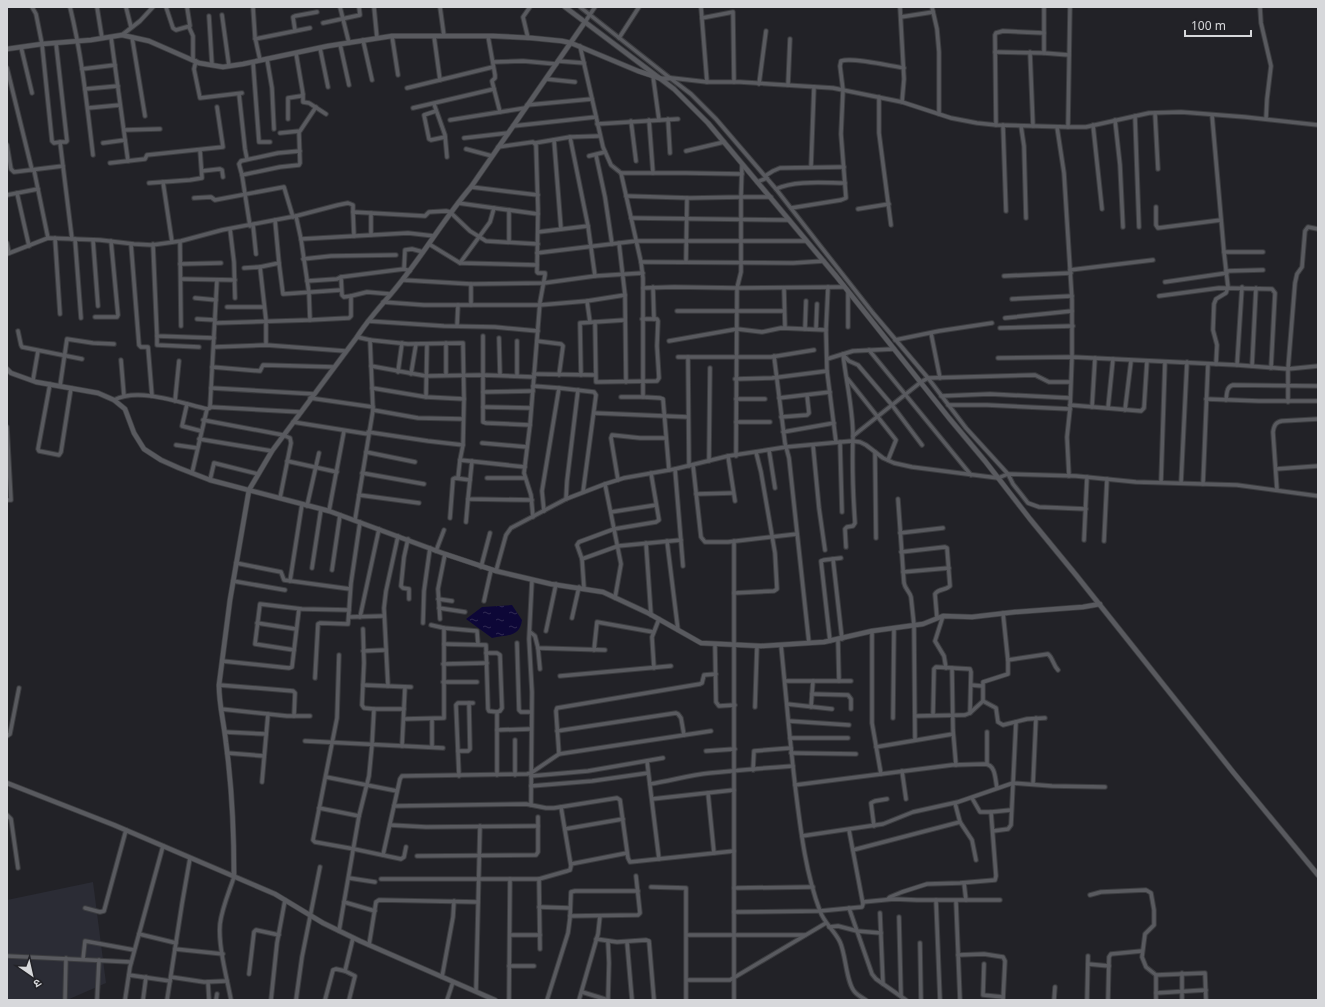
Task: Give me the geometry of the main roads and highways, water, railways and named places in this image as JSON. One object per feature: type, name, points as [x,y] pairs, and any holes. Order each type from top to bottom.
[{"type":"water","points":[[512,605],[522,620],[519,630],[512,634],[492,638],[466,619],[482,607]]}]
